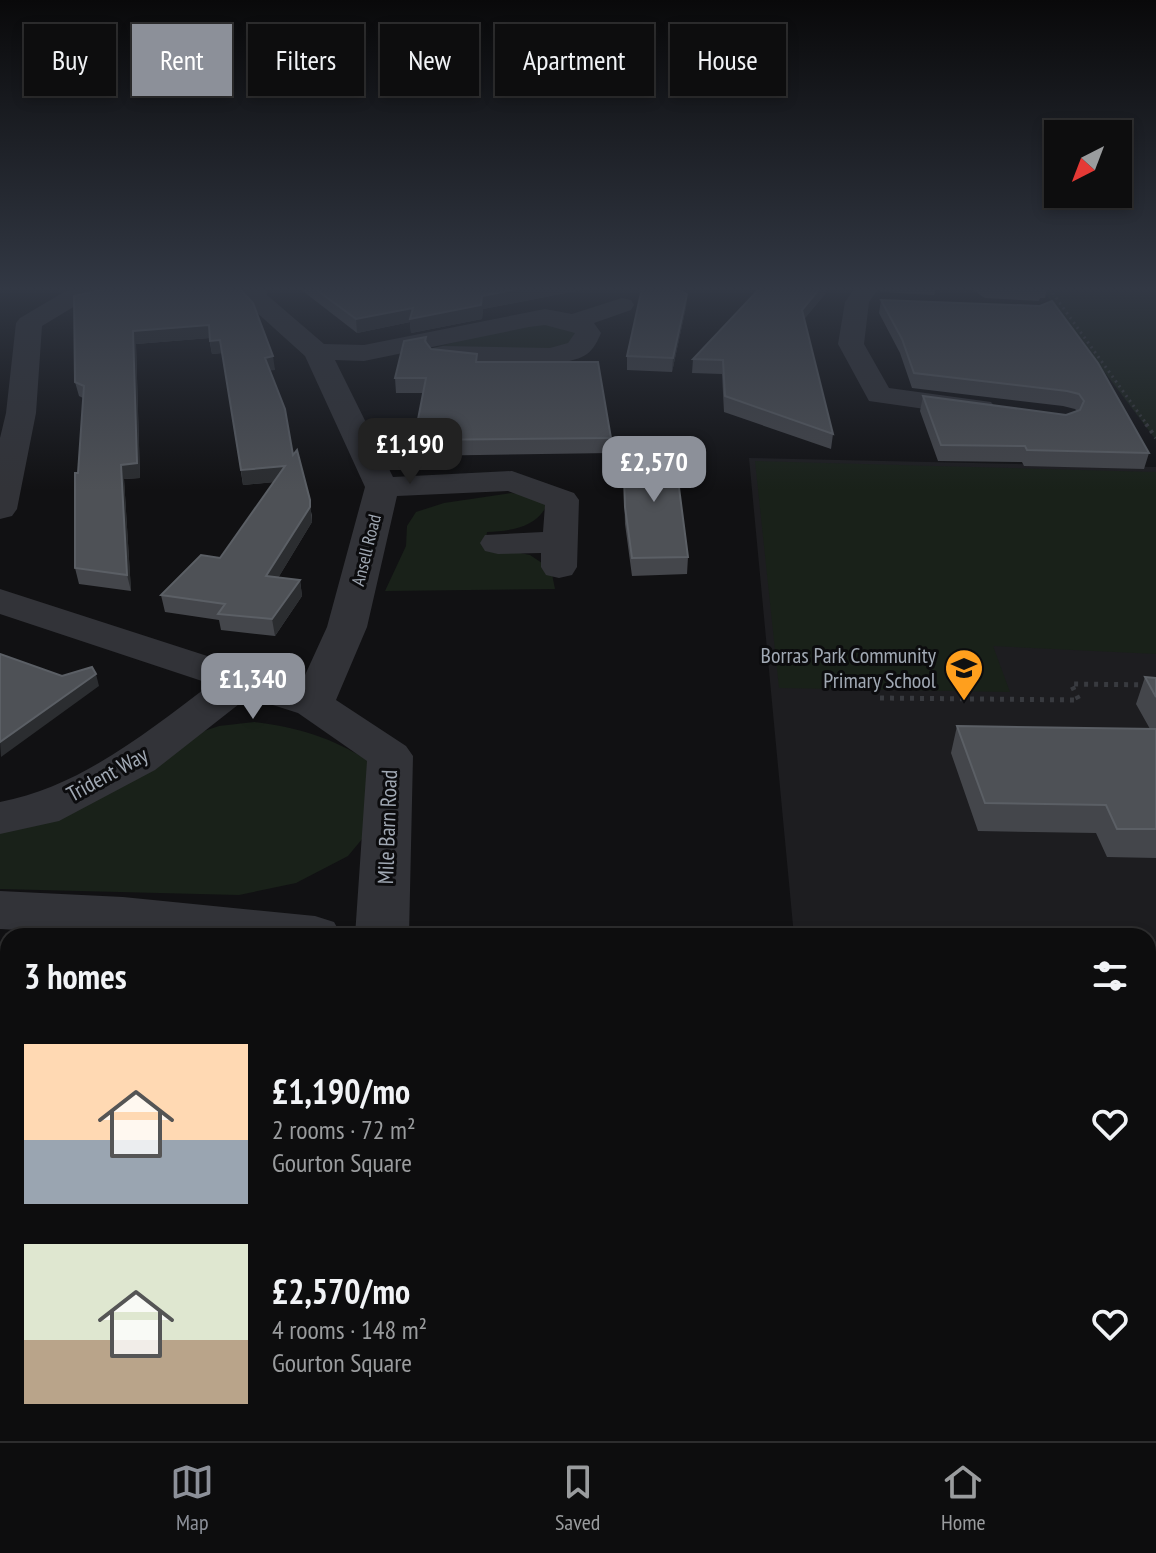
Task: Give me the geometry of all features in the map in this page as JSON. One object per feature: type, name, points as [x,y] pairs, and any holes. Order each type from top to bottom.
[{"type":"street","points":[[0,509],[21,413],[26,355]]},
{"type":"street","name":"Ansell Road","points":[[313,704],[347,627],[382,487],[319,355]]},
{"type":"street","points":[[854,355],[867,400],[1001,410]]},
{"type":"street","points":[[382,487],[512,481],[562,500],[559,555],[498,543]]},
{"type":"street","name":"Mile Barn Road","points":[[0,601],[313,704],[390,756],[382,928]]},
{"type":"street","name":"Trident Way","points":[[0,818],[42,810],[139,760],[242,681]]},
{"type":"street","points":[[0,910],[114,926],[154,928]]},
{"type":"path","points":[[1097,355],[1156,438]]},
{"type":"path","points":[[880,698],[1079,700],[1071,684],[1156,685]]},
{"type":"shaded area","points":[[1092,355],[1156,355],[1156,440]]},
{"type":"shaded area","name":"Borras Park Community Primary School","points":[[749,458],[1156,467],[1156,928],[793,928]]},
{"type":"shaded area","points":[[755,461],[1156,472],[1156,654],[993,646],[1010,692],[779,688]]},
{"type":"shaded area","points":[[511,493],[535,496],[547,505],[529,523],[513,529],[487,532],[485,546],[530,555],[551,569],[555,589],[385,591],[406,546],[407,526],[416,512],[444,503]]},
{"type":"shaded area","points":[[254,722],[314,735],[369,761],[377,821],[348,856],[296,883],[239,895],[0,889],[0,833],[189,736],[219,726]]},
{"type":"building","points":[[75,355],[134,355],[137,463],[121,465],[127,575],[75,568],[75,473],[78,473],[84,386],[75,382]]},
{"type":"building","points":[[222,355],[273,356],[265,358],[285,409],[293,455],[297,450],[310,507],[266,576],[300,580],[272,619],[218,614],[225,604],[161,595],[201,555],[220,558],[285,466],[241,470]]},
{"type":"building","points":[[401,355],[477,355],[476,362],[598,362],[611,438],[414,440],[426,378],[395,378]]},
{"type":"building","points":[[627,355],[674,355],[673,358]]},
{"type":"building","points":[[697,355],[813,355],[833,434],[725,396],[723,360],[693,359]]},
{"type":"building","points":[[908,355],[1092,355],[1149,453],[941,445],[923,396],[1066,415],[1080,410],[1084,401],[1079,394],[1067,391],[914,373]]},
{"type":"building","points":[[623,449],[674,449],[688,557],[632,558],[625,507]]},
{"type":"building","points":[[0,654],[62,676],[92,667],[96,674],[0,742]]},
{"type":"building","points":[[1145,677],[1156,678],[1156,697]]},
{"type":"building","points":[[957,726],[1156,729],[1156,829],[1117,829],[1106,805],[985,803]]},
{"type":"place","name":"Borras Park Community Primary School","points":[[964,702]]}]
